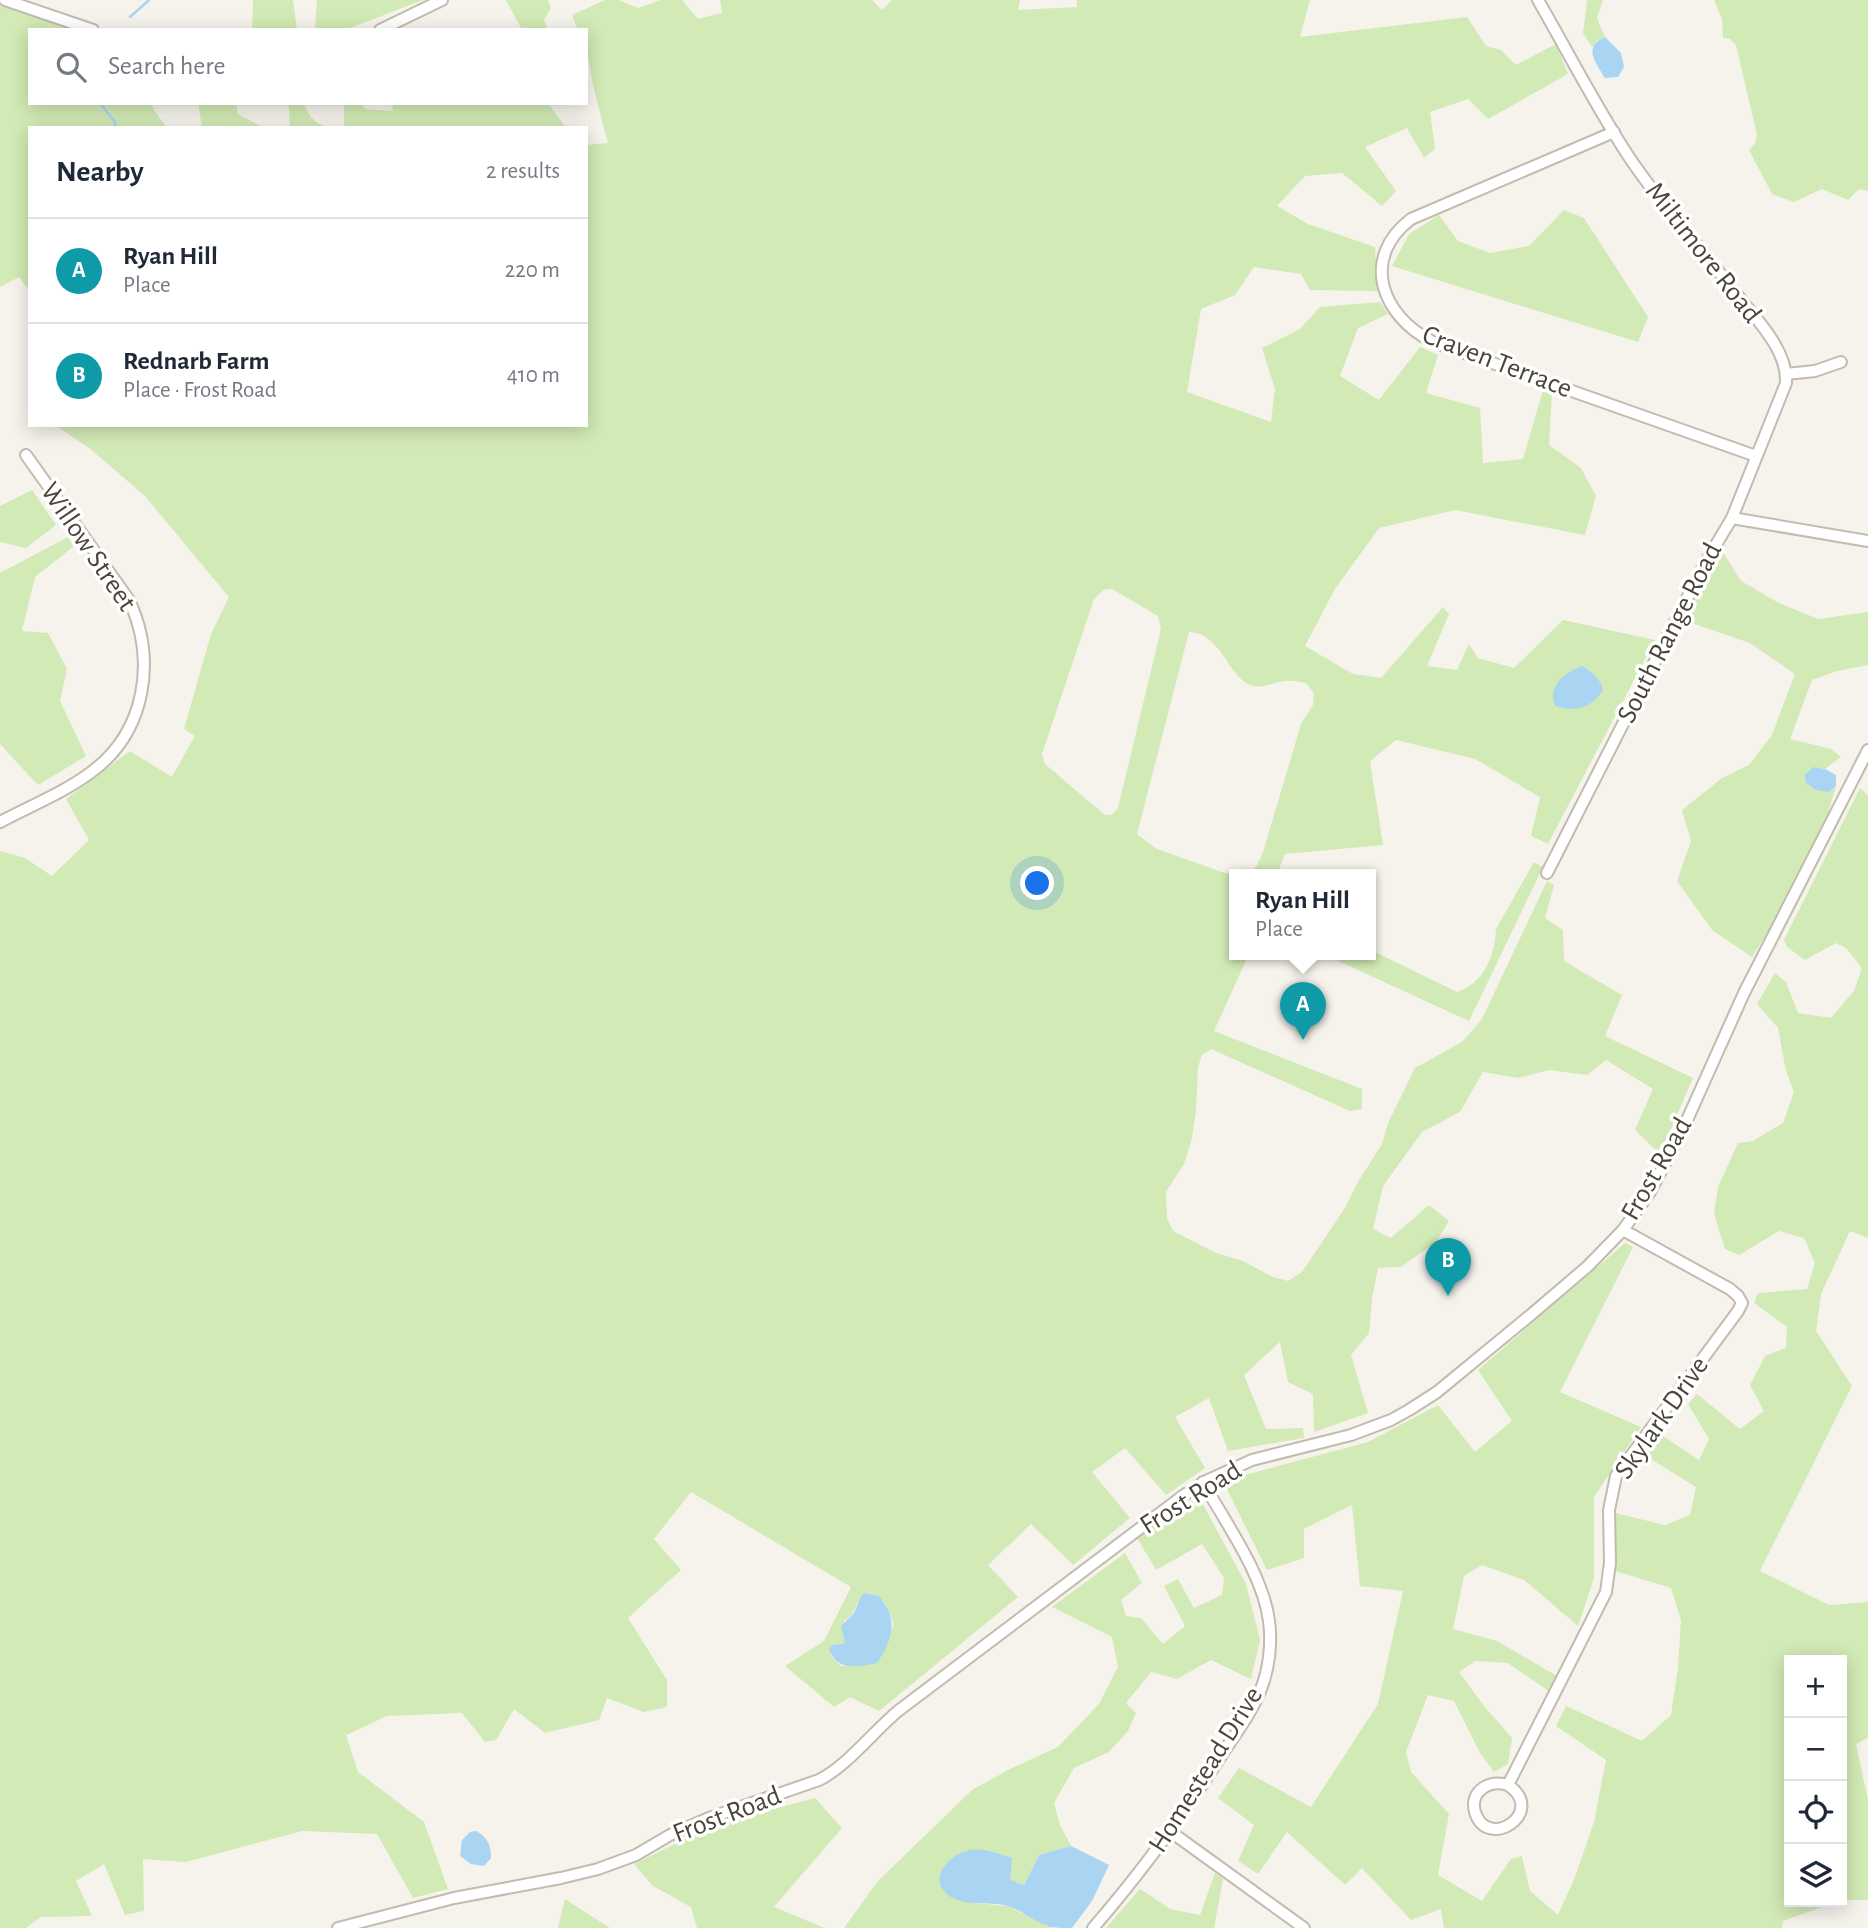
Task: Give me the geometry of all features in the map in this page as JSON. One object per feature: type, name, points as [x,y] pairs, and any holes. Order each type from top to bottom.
[{"type":"street","points":[[5,0],[87,28]]},
{"type":"street","points":[[385,28],[442,0]]},
{"type":"street","name":"Miltimore Road","points":[[1538,0],[1629,156],[1675,220],[1763,329],[1779,353],[1786,373]]},
{"type":"street","name":"Craven Terrace","points":[[1614,132],[1411,219],[1393,235],[1383,256],[1386,295],[1403,322],[1433,341],[1756,456]]},
{"type":"street","points":[[1732,517],[1781,398],[1786,373],[1815,371],[1841,362]]},
{"type":"street","name":"Willow Street","points":[[0,822],[81,780],[104,762],[130,727],[140,699],[145,670],[143,641],[129,600],[26,456]]},
{"type":"street","name":"South Range Road","points":[[1547,873],[1705,562],[1732,517],[1868,541]]},
{"type":"street","name":"Frost Road","points":[[338,1928],[454,1898],[597,1869],[636,1855],[670,1835],[709,1818],[828,1776],[898,1711],[1203,1482],[1252,1460],[1351,1435],[1391,1420],[1437,1392],[1588,1266],[1623,1230],[1650,1192],[1677,1141],[1744,993],[1868,750]]},
{"type":"street","name":"Skylark Drive","points":[[1508,1785],[1606,1592],[1610,1563],[1609,1510],[1616,1476],[1742,1303],[1730,1289],[1623,1230]]},
{"type":"street","name":"Homestead Drive","points":[[1093,1928],[1171,1832],[1262,1687],[1269,1656],[1269,1623],[1263,1596],[1254,1574],[1203,1482]]},
{"type":"street","points":[[1499,1782],[1508,1785],[1516,1791],[1521,1801],[1519,1816],[1508,1827],[1488,1827],[1480,1821],[1475,1812],[1475,1798],[1480,1789],[1489,1784],[1499,1782]]},
{"type":"street","points":[[1171,1832],[1304,1928]]},
{"type":"green space","points":[[253,0],[293,0],[297,28],[252,28]]},
{"type":"green space","points":[[317,0],[423,0],[350,28],[315,28]]},
{"type":"green space","points":[[506,0],[548,0],[551,8],[544,20],[547,28],[521,28]]},
{"type":"green space","points":[[605,0],[619,0],[638,8],[661,0],[682,0],[698,19],[722,13],[720,0],[872,0],[882,10],[892,0],[1020,0],[1018,10],[1077,7],[1077,0],[1310,0],[1300,37],[1467,17],[1486,46],[1501,50],[1516,65],[1556,44],[1568,74],[1488,119],[1468,99],[1430,112],[1435,149],[1424,158],[1407,128],[1365,147],[1396,191],[1382,206],[1342,173],[1305,176],[1277,206],[1308,224],[1375,247],[1378,291],[1310,290],[1301,274],[1254,267],[1235,295],[1201,309],[1187,392],[1271,422],[1275,389],[1262,348],[1300,329],[1320,307],[1380,302],[1388,314],[1358,328],[1340,376],[1379,400],[1420,347],[1438,355],[1426,393],[1480,408],[1483,463],[1523,459],[1543,390],[1552,393],[1549,445],[1581,468],[1596,496],[1585,535],[1455,510],[1379,528],[1335,589],[1305,646],[1353,674],[1381,678],[1443,607],[1449,614],[1427,666],[1457,670],[1469,644],[1478,658],[1514,668],[1563,620],[1655,640],[1548,844],[1531,836],[1540,797],[1475,759],[1396,740],[1370,761],[1383,845],[1285,854],[1279,869],[1253,869],[1263,852],[1301,724],[1313,705],[1314,694],[1306,683],[1296,681],[1262,686],[1248,684],[1234,671],[1216,646],[1200,634],[1189,632],[1137,834],[1157,849],[1229,873],[1229,960],[1246,960],[1214,1031],[1362,1089],[1362,1109],[1350,1111],[1211,1049],[1202,1055],[1198,1067],[1192,1138],[1184,1164],[1166,1192],[1167,1218],[1173,1231],[1273,1277],[1288,1281],[1302,1272],[1345,1208],[1382,1144],[1388,1123],[1415,1068],[1462,1042],[1482,1019],[1547,881],[1554,885],[1545,918],[1563,930],[1564,961],[1622,995],[1605,1036],[1693,1078],[1660,1154],[1635,1130],[1653,1089],[1606,1060],[1587,1075],[1549,1070],[1518,1078],[1483,1072],[1460,1112],[1422,1132],[1383,1186],[1373,1229],[1391,1238],[1429,1205],[1449,1221],[1436,1242],[1401,1267],[1378,1268],[1369,1333],[1351,1355],[1368,1413],[1314,1432],[1313,1394],[1288,1382],[1280,1342],[1244,1375],[1266,1429],[1303,1428],[1304,1438],[1228,1451],[1209,1398],[1175,1417],[1205,1468],[1166,1495],[1125,1448],[1092,1472],[1130,1518],[1073,1565],[1031,1524],[988,1565],[1018,1597],[879,1711],[850,1697],[834,1707],[785,1666],[824,1641],[851,1587],[691,1492],[654,1539],[681,1570],[628,1618],[667,1680],[667,1707],[644,1712],[607,1698],[599,1720],[545,1733],[514,1709],[496,1740],[485,1742],[462,1713],[387,1716],[346,1735],[358,1772],[424,1822],[448,1889],[413,1898],[377,1834],[302,1831],[186,1862],[143,1859],[144,1911],[125,1915],[104,1864],[76,1881],[92,1916],[41,1917],[26,1928],[0,1928],[0,851],[25,858],[52,876],[89,840],[66,799],[130,751],[172,777],[195,736],[184,729],[211,634],[229,597],[145,496],[89,448],[58,427],[588,427],[588,145],[608,143],[591,72],[588,28],[577,28],[572,15]],"holes":[[[1112,589],[1158,616],[1161,629],[1118,808],[1113,814],[1105,815],[1045,764],[1042,754],[1094,599],[1103,590]],[[865,1593],[879,1596],[886,1604],[894,1624],[877,1662],[841,1666],[831,1656],[837,1644],[845,1643],[844,1621]]]},
{"type":"green space","points":[[1587,0],[1603,0],[1597,18],[1605,37],[1597,40],[1592,47],[1583,33]]},
{"type":"green space","points":[[1714,0],[1868,0],[1868,191],[1859,189],[1848,200],[1822,189],[1794,202],[1772,194],[1749,150],[1757,135],[1736,45],[1730,39],[1723,38],[1722,19]]},
{"type":"green space","points":[[0,6],[69,28],[28,28],[28,105],[153,105],[166,126],[28,126],[28,289],[19,277],[0,287]]},
{"type":"green space","points":[[198,105],[236,105],[238,114],[260,126],[202,126]]},
{"type":"green space","points":[[287,105],[305,105],[314,120],[324,126],[290,126]]},
{"type":"green space","points":[[344,105],[362,105],[365,109],[393,111],[392,105],[549,105],[565,126],[344,126]]},
{"type":"green space","points":[[1564,210],[1584,218],[1648,317],[1638,342],[1392,266],[1409,234],[1439,215],[1458,241],[1490,253],[1529,246]]},
{"type":"green space","points":[[32,490],[56,525],[26,548],[0,542],[0,506]]},
{"type":"green space","points":[[68,537],[74,546],[35,577],[22,631],[48,633],[67,669],[60,701],[86,756],[38,785],[0,744],[0,573]]},
{"type":"green space","points":[[1721,549],[1741,581],[1779,603],[1818,619],[1868,612],[1868,665],[1837,671],[1812,680],[1790,739],[1831,749],[1841,757],[1825,769],[1813,767],[1829,792],[1836,786],[1824,827],[1772,926],[1752,957],[1712,930],[1677,881],[1691,841],[1682,810],[1722,778],[1749,765],[1772,735],[1795,674],[1750,643],[1683,620]]},
{"type":"green space","points":[[1860,788],[1868,795],[1868,1238],[1850,1231],[1821,1294],[1816,1331],[1852,1386],[1760,1571],[1829,1605],[1868,1602],[1868,1738],[1856,1744],[1868,1800],[1868,1900],[1847,1900],[1847,1655],[1784,1655],[1784,1907],[1822,1907],[1783,1921],[1782,1928],[1444,1928],[1441,1909],[1411,1920],[1362,1868],[1345,1885],[1287,1832],[1258,1874],[1238,1861],[1254,1825],[1218,1798],[1239,1768],[1311,1807],[1378,1704],[1403,1591],[1360,1586],[1352,1505],[1304,1529],[1304,1558],[1267,1570],[1223,1481],[1368,1442],[1438,1405],[1475,1452],[1512,1421],[1478,1370],[1625,1243],[1633,1247],[1560,1392],[1641,1427],[1594,1497],[1594,1578],[1578,1626],[1524,1580],[1482,1565],[1464,1576],[1453,1629],[1497,1641],[1557,1676],[1550,1692],[1508,1663],[1475,1661],[1459,1672],[1512,1738],[1508,1764],[1494,1772],[1480,1753],[1454,1701],[1428,1695],[1406,1752],[1411,1772],[1449,1814],[1438,1875],[1482,1901],[1511,1859],[1522,1856],[1530,1891],[1558,1915],[1575,1877],[1594,1822],[1606,1760],[1556,1726],[1566,1706],[1642,1741],[1671,1715],[1681,1620],[1671,1588],[1615,1571],[1615,1513],[1665,1525],[1690,1515],[1696,1487],[1644,1455],[1663,1436],[1699,1460],[1709,1439],[1688,1404],[1697,1394],[1740,1429],[1764,1411],[1750,1385],[1765,1356],[1786,1348],[1787,1327],[1754,1303],[1758,1293],[1807,1289],[1815,1263],[1804,1238],[1779,1231],[1739,1255],[1725,1249],[1714,1214],[1718,1187],[1738,1143],[1753,1141],[1783,1123],[1794,1092],[1786,1071],[1778,1028],[1757,1004],[1775,973],[1786,982],[1798,1013],[1831,1018],[1854,991],[1862,968],[1846,948],[1836,943],[1805,960],[1787,947],[1784,940]]},
{"type":"green space","points":[[1534,862],[1543,867],[1469,1021],[1336,960],[1376,960],[1376,952],[1457,992],[1474,982],[1486,967],[1493,949],[1496,929]]},
{"type":"green space","points":[[1199,1497],[1246,1584],[1260,1640],[1251,1679],[1211,1660],[1177,1679],[1151,1672],[1126,1703],[1136,1713],[1128,1731],[1109,1752],[1074,1768],[1054,1803],[1060,1825],[1071,1846],[1039,1855],[1024,1885],[1009,1881],[997,1853],[969,1850],[975,1903],[1007,1906],[1052,1928],[844,1928],[877,1882],[972,1790],[1058,1747],[1099,1704],[1118,1667],[1112,1637],[1052,1607],[1125,1553],[1142,1583],[1121,1600],[1126,1616],[1141,1618],[1163,1644],[1185,1626],[1164,1586],[1178,1579],[1194,1608],[1222,1595],[1224,1578],[1202,1544],[1156,1570],[1137,1538]]},
{"type":"green space","points":[[815,1798],[842,1828],[774,1907],[825,1928],[697,1928],[691,1907],[653,1886],[634,1864],[716,1824]]},
{"type":"green space","points":[[1215,1873],[1223,1879],[1214,1928],[1106,1928],[1140,1889],[1170,1909],[1200,1915]]},
{"type":"green space","points":[[565,1899],[610,1928],[558,1928]]},
{"type":"water","points":[[1605,37],[1621,53],[1624,67],[1618,77],[1605,78],[1593,55],[1594,45]]},
{"type":"water","points":[[1582,666],[1596,676],[1603,691],[1593,702],[1582,708],[1555,706],[1555,686],[1563,676]]},
{"type":"water","points":[[1813,767],[1836,775],[1836,786],[1829,792],[1816,790],[1806,783],[1805,775]]},
{"type":"water","points":[[865,1593],[879,1596],[885,1604],[891,1621],[890,1637],[877,1663],[842,1665],[829,1649],[833,1645],[845,1643],[841,1626],[854,1613]]},
{"type":"water","points":[[476,1831],[486,1839],[490,1850],[491,1858],[484,1866],[471,1864],[460,1856],[462,1840],[470,1832]]},
{"type":"water","points":[[1071,1846],[1109,1865],[1092,1901],[1072,1928],[1045,1925],[1000,1904],[959,1901],[945,1892],[941,1885],[941,1872],[945,1866],[963,1852],[980,1850],[1012,1858],[1010,1880],[1024,1885],[1039,1855]]},
{"type":"waterway","points":[[130,17],[149,0]]},
{"type":"waterway","points":[[102,105],[115,122],[115,126]]},
{"type":"place","name":"Ryan Hill","points":[[1303,1040]]},
{"type":"place","name":"Rednarb Farm","points":[[1448,1296]]}]
